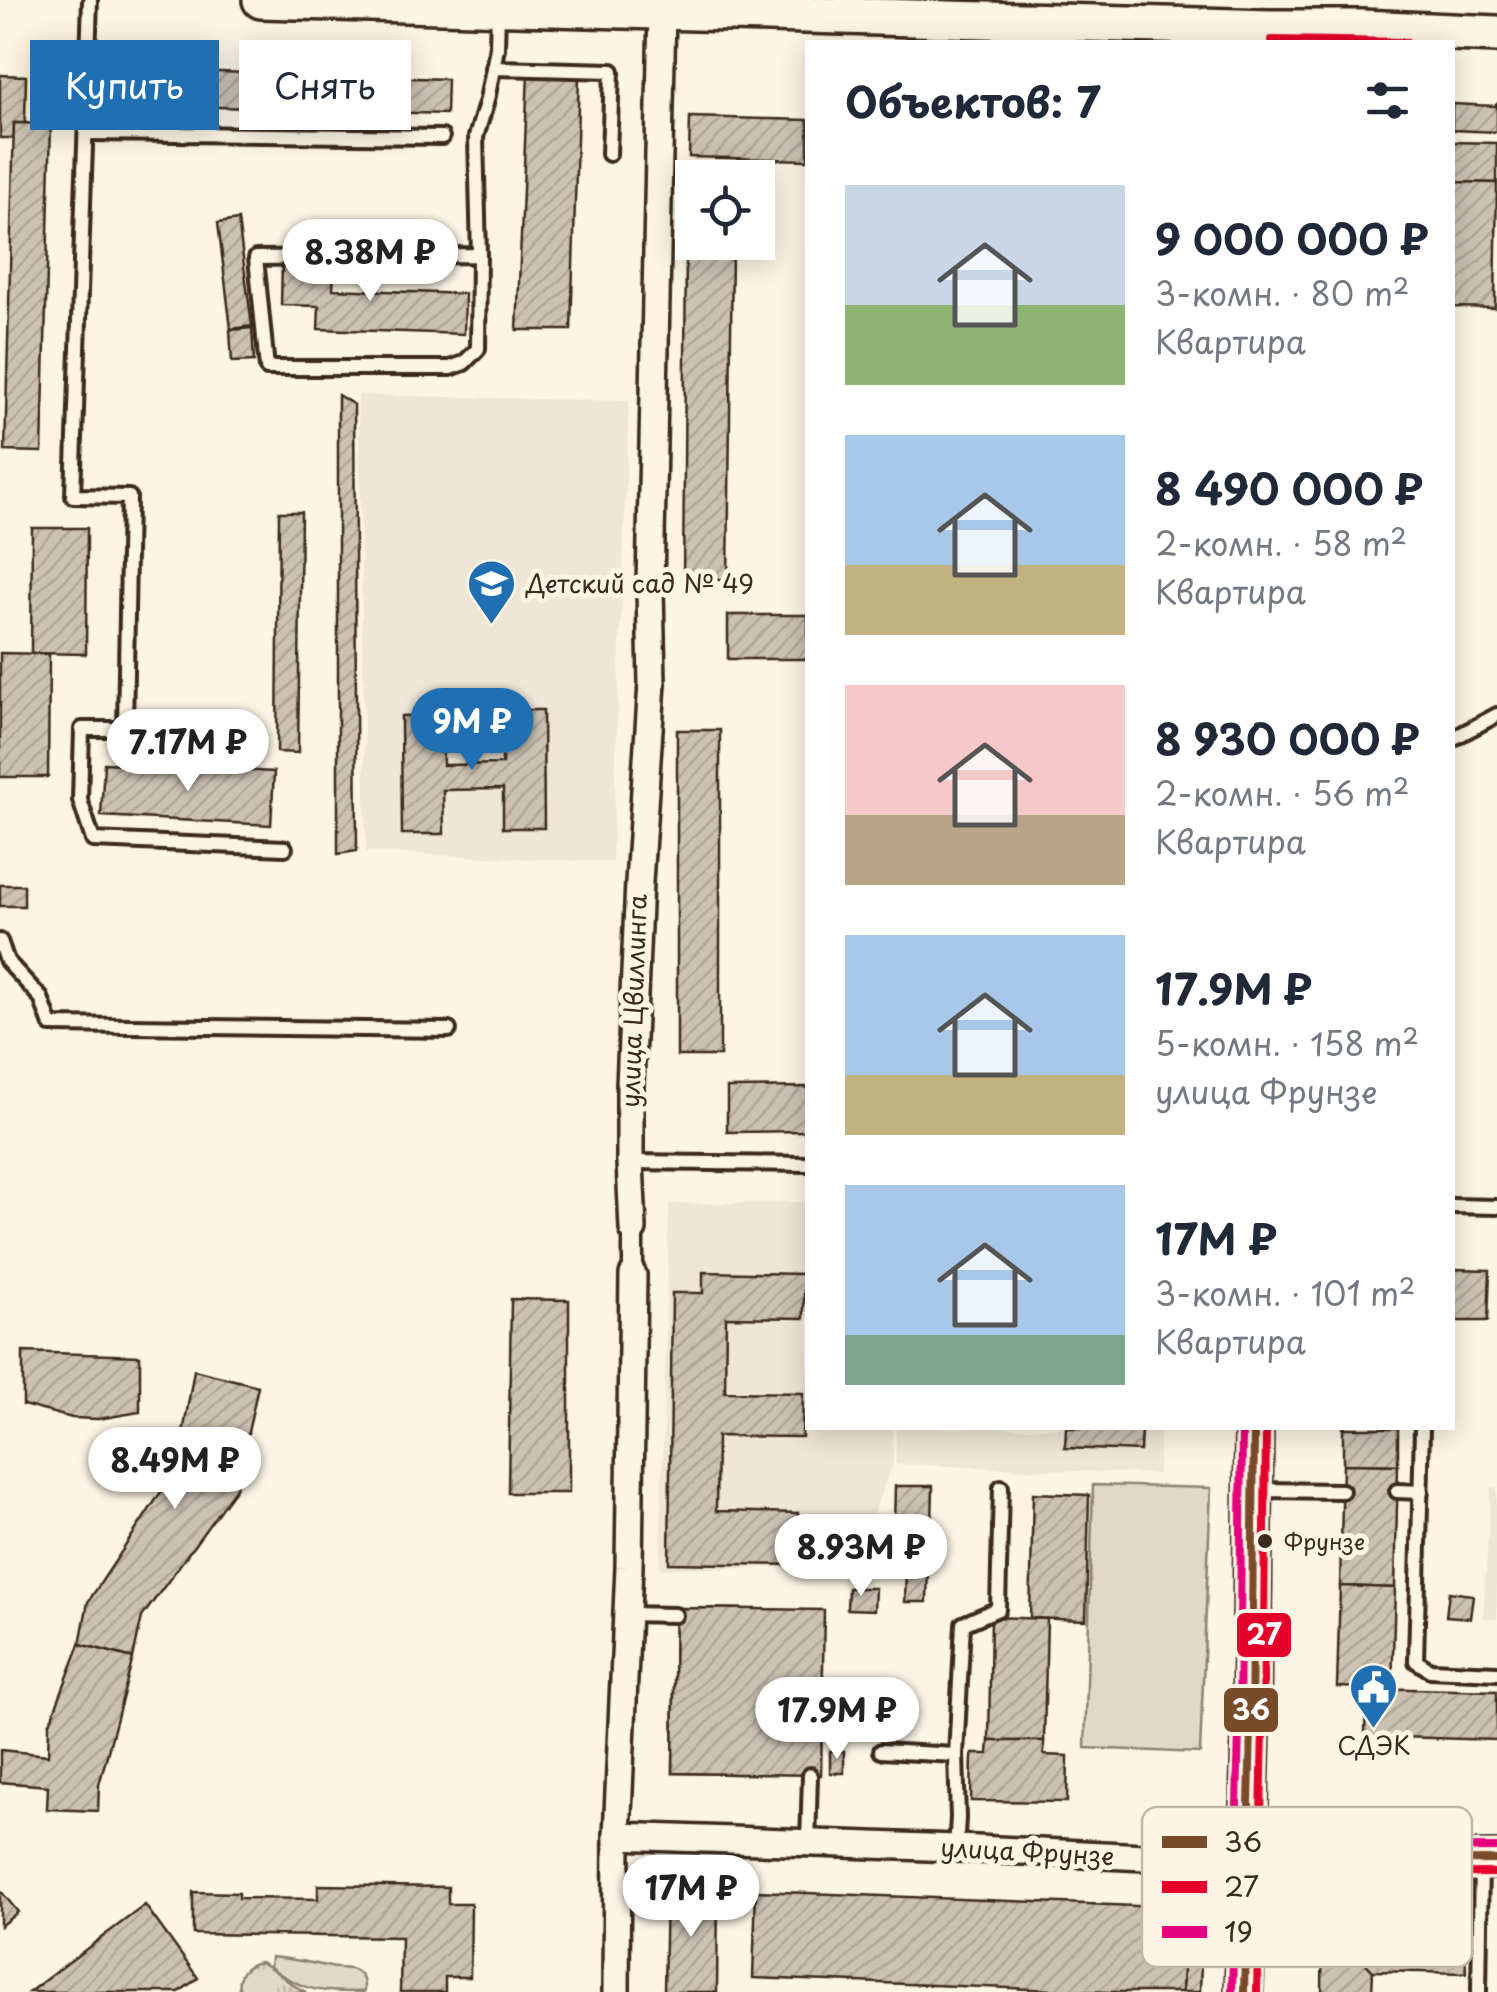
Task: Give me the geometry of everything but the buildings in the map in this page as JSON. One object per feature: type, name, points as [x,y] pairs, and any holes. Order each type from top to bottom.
[{"type":"main road","points":[[261,0],[1092,16],[1497,34]]},
{"type":"main road","points":[[1249,1807],[1254,1430]]},
{"type":"main road","points":[[1244,1992],[1245,1967]]},
{"type":"street","name":"улица Цвиллинга","points":[[616,1992],[634,1275],[630,1085],[652,683],[662,10]]},
{"type":"street","name":"улица Фрунзе","points":[[617,1836],[1142,1857]]},
{"type":"lane","points":[[90,0],[73,496],[128,497],[125,730],[82,729],[80,800],[93,840],[284,848]]},
{"type":"lane","points":[[479,255],[256,258],[267,368],[450,368],[464,363],[478,349],[479,255],[477,130],[496,48],[514,4]]},
{"type":"lane","points":[[493,68],[612,72],[610,154]]},
{"type":"lane","points":[[87,133],[442,137]]},
{"type":"lane","points":[[1455,736],[1497,715]]},
{"type":"lane","points":[[0,942],[6,960],[41,998],[51,1025],[449,1030]]},
{"type":"lane","points":[[630,1162],[805,1164]]},
{"type":"lane","points":[[1455,1206],[1497,1208]]},
{"type":"lane","points":[[1422,1430],[1416,1661],[1430,1670],[1497,1673]]},
{"type":"lane","points":[[956,1848],[956,1754],[964,1624],[998,1610],[1001,1487]]},
{"type":"lane","points":[[1253,1490],[1342,1491]]},
{"type":"lane","points":[[1397,1491],[1421,1492]]},
{"type":"lane","points":[[627,1617],[675,1618]]},
{"type":"lane","points":[[882,1751],[956,1754]]},
{"type":"lane","points":[[808,1844],[810,1775]]},
{"type":"lane","points":[[1479,1992],[1489,1860]]},
{"type":"shaded area","name":"Детский сад № 49","points":[[358,395],[629,401],[612,862],[366,852]]},
{"type":"shaded area","points":[[805,1202],[805,1430],[893,1430],[893,1463],[867,1529],[847,1566],[660,1569],[669,1204]]},
{"type":"shaded area","points":[[896,1430],[1160,1430],[1158,1474],[896,1464]]},
{"type":"shaded area","points":[[1491,1487],[1497,1488],[1497,1619],[1483,1618]]},
{"type":"green space","points":[[1093,1485],[1211,1488],[1200,1753],[1085,1748]]},
{"type":"green space","points":[[271,1957],[354,1970],[363,1980],[364,1992],[303,1986],[270,1967]]},
{"type":"green space","points":[[260,1962],[306,1992],[240,1992],[242,1972]]},
{"type":"transit line","name":"19","points":[[1237,1807],[1242,1430]]},
{"type":"transit line","name":"36","points":[[1249,1807],[1254,1430]]},
{"type":"transit line","name":"27","points":[[1261,1807],[1266,1430]]},
{"type":"transit line","name":"19","points":[[1472,1848],[1497,1848]]},
{"type":"transit line","name":"36","points":[[1472,1860],[1497,1860]]},
{"type":"transit line","name":"27","points":[[1472,1873],[1497,1873]]},
{"type":"transit line","name":"19","points":[[1232,1992],[1233,1967]]},
{"type":"transit line","name":"36","points":[[1244,1992],[1245,1967]]},
{"type":"transit line","name":"27","points":[[1257,1992],[1258,1967]]},
{"type":"place","name":"Детский сад № 49","points":[[491,626]]},
{"type":"place","name":"Фрунзе","points":[[1265,1541]]},
{"type":"place","name":"СДЭК","points":[[1374,1730]]}]
